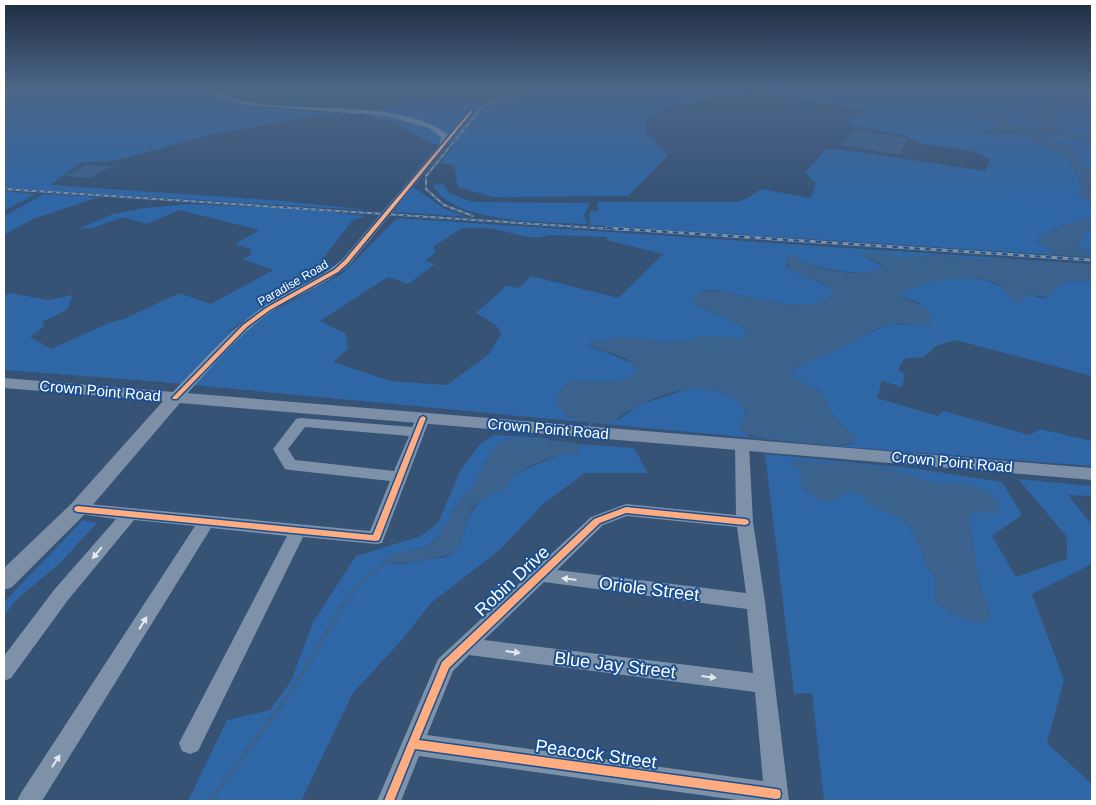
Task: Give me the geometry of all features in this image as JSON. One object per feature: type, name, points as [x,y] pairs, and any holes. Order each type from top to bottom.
[{"type":"main road","name":"Crown Point Road","points":[[4,383],[175,398],[420,425],[742,445],[1092,474]]},
{"type":"main road","points":[[4,581],[78,509],[175,398]]},
{"type":"street","points":[[432,126],[439,128],[445,136],[444,144]]},
{"type":"street","name":"Paradise Road","points":[[175,398],[244,326],[268,309],[336,271],[460,126]]},
{"type":"street","points":[[78,509],[128,516],[376,538],[400,477],[420,425],[300,422],[280,449],[290,465],[400,477]]},
{"type":"street","points":[[742,445],[745,522],[756,602],[777,798]]},
{"type":"street","name":"Robin Drive","points":[[389,801],[445,665],[597,521],[626,510],[745,522]]},
{"type":"street","points":[[4,672],[61,595],[128,516]]},
{"type":"street","points":[[29,801],[206,523]]},
{"type":"street","points":[[190,743],[297,532]]},
{"type":"street","name":"Oriole Street","points":[[541,575],[756,602]]},
{"type":"street","name":"Blue Jay Street","points":[[464,646],[765,684]]},
{"type":"street","name":"Peacock Street","points":[[412,744],[777,798]]},
{"type":"shaded area","points":[[4,126],[262,126],[209,135],[119,160],[80,163],[50,185],[284,201],[378,211],[4,188]]},
{"type":"shaded area","points":[[399,126],[646,126],[645,132],[668,155],[628,196],[493,197],[458,187],[454,165],[440,163],[455,144],[432,144]]},
{"type":"shaded area","points":[[853,126],[1000,126],[993,130],[974,130],[986,133],[1019,134],[1065,155],[1073,165],[1081,186],[1077,195],[1092,204],[1092,218],[1036,240],[1056,255],[589,225],[590,211],[598,211],[598,202],[737,202],[748,198],[761,189],[811,198],[816,183],[805,173],[825,150],[838,149],[986,171],[990,159],[972,151],[922,144],[903,135]]},
{"type":"shaded area","points":[[1000,126],[1037,128],[1039,126],[1053,126],[1053,128],[1092,139],[1092,144],[1049,133],[1036,134],[1046,140],[1077,149],[1076,154],[1085,165],[1092,167],[1092,204],[1077,195],[1080,186],[1073,165],[1065,155],[1019,134],[971,130],[993,130]]},
{"type":"shaded area","points":[[1018,126],[1039,126],[1037,128],[1024,128]]},
{"type":"shaded area","points":[[1053,126],[1092,126],[1092,139],[1053,128]]},
{"type":"shaded area","points":[[853,131],[899,136],[907,139],[900,155],[841,145]]},
{"type":"shaded area","points":[[1049,133],[1092,144],[1092,167],[1085,165],[1076,154],[1077,149],[1046,140],[1035,134]]},
{"type":"shaded area","points":[[87,165],[112,166],[91,178],[65,176]]},
{"type":"shaded area","points":[[443,184],[449,193],[473,202],[590,203],[584,215],[587,224],[526,221],[479,214],[459,207],[443,198],[433,185]]},
{"type":"shaded area","points":[[415,188],[445,209],[468,217],[394,212],[409,191]]},
{"type":"shaded area","points":[[4,191],[36,194],[4,211]]},
{"type":"shaded area","points":[[44,194],[99,197],[33,219],[4,235],[4,216]]},
{"type":"shaded area","points":[[189,204],[305,209],[365,216],[352,221],[322,260],[333,266],[226,332],[277,309],[342,274],[397,218],[1092,264],[1008,259],[983,260],[939,255],[907,258],[862,252],[862,255],[884,267],[877,271],[857,273],[806,263],[788,255],[786,265],[790,270],[833,290],[827,300],[814,304],[797,305],[720,291],[709,290],[702,292],[698,294],[697,306],[740,324],[747,332],[745,337],[738,339],[720,337],[672,343],[620,337],[590,343],[588,345],[634,364],[638,371],[632,376],[615,381],[569,381],[559,396],[567,417],[599,423],[619,419],[639,405],[694,387],[703,387],[723,393],[739,401],[745,413],[741,427],[751,437],[847,445],[853,443],[854,436],[835,418],[820,391],[797,380],[792,374],[794,369],[801,365],[889,324],[927,325],[919,303],[901,296],[901,293],[923,284],[961,278],[985,280],[996,284],[1016,301],[1020,302],[1021,298],[1029,295],[1041,298],[1049,297],[1058,287],[1068,282],[1079,280],[1092,281],[1092,376],[955,340],[936,346],[924,357],[904,359],[898,370],[905,374],[902,387],[882,381],[877,398],[938,416],[943,411],[1030,435],[1040,429],[1092,441],[1092,466],[858,448],[149,381],[4,370],[4,296],[10,293],[48,300],[73,295],[67,310],[42,322],[44,327],[30,337],[51,349],[111,322],[124,319],[179,293],[211,304],[273,270],[242,259],[251,255],[250,249],[235,244],[259,230],[179,210],[147,224],[123,217],[93,228],[78,229],[113,214],[144,208]],"holes":[[[462,228],[494,229],[522,236],[536,237],[549,235],[608,237],[606,240],[663,254],[618,298],[531,276],[519,288],[506,286],[476,313],[496,325],[501,334],[489,354],[447,385],[390,381],[333,362],[348,349],[345,333],[320,321],[388,277],[408,284],[435,264],[425,261],[436,252],[433,247]]]},
{"type":"shaded area","points":[[1092,218],[1092,227],[1088,229],[1077,245],[1090,257],[1056,255],[1036,240],[1063,224]]},
{"type":"shaded area","points":[[1092,227],[1092,258],[1077,245],[1088,229]]},
{"type":"shaded area","points":[[862,252],[877,252],[907,258],[939,255],[983,260],[1008,259],[1092,264],[1092,281],[1079,280],[1067,282],[1053,291],[1049,297],[1029,295],[1021,298],[1023,302],[1018,302],[1012,298],[999,285],[977,278],[950,279],[923,285],[901,293],[901,296],[929,310],[931,322],[923,326],[896,323],[878,328],[844,347],[801,365],[794,369],[792,374],[797,380],[820,391],[835,418],[854,436],[855,440],[853,443],[794,442],[747,434],[740,430],[745,413],[740,404],[727,395],[704,389],[679,391],[655,398],[606,423],[585,422],[574,419],[560,408],[558,401],[560,392],[569,381],[615,381],[632,376],[638,371],[630,361],[587,344],[620,337],[672,343],[683,342],[702,336],[742,338],[747,332],[744,327],[694,304],[692,302],[695,296],[706,292],[721,292],[778,303],[798,305],[816,303],[831,296],[833,290],[825,284],[790,270],[786,262],[789,255],[806,263],[834,271],[865,273],[883,268],[881,264],[862,255]]},
{"type":"shaded area","points":[[494,435],[548,438],[548,441],[509,438],[491,453],[473,487],[452,511],[448,524],[433,542],[426,547],[390,555],[391,563],[401,564],[446,557],[461,542],[468,517],[482,498],[499,491],[512,476],[526,469],[564,453],[578,454],[578,444],[634,448],[648,473],[585,473],[543,504],[501,549],[431,603],[400,642],[353,693],[301,801],[188,801],[227,720],[270,710],[291,681],[313,622],[356,556],[421,536],[438,523],[460,471],[481,443]]},
{"type":"shaded area","points":[[508,439],[573,442],[579,446],[580,452],[578,454],[554,457],[527,468],[513,476],[505,488],[479,502],[469,515],[460,546],[452,553],[411,562],[387,561],[386,559],[390,555],[424,548],[434,542],[451,514],[471,489],[494,448]]},
{"type":"shaded area","points":[[765,454],[912,468],[1002,482],[1022,515],[992,536],[1016,577],[1067,559],[1067,537],[1018,479],[1092,486],[1092,496],[1068,495],[1092,525],[1092,564],[1032,594],[1064,680],[1047,743],[1092,784],[1092,801],[824,801],[812,693],[794,694]]},
{"type":"shaded area","points":[[796,460],[880,466],[934,482],[966,484],[989,492],[1000,506],[999,512],[995,514],[974,511],[969,519],[979,581],[990,615],[988,622],[960,617],[935,602],[935,579],[926,566],[919,544],[908,525],[896,516],[867,504],[863,495],[858,493],[845,494],[829,502],[816,499],[800,486],[801,470],[790,464]]},
{"type":"shaded area","points":[[83,520],[97,523],[59,564],[16,600],[4,616],[4,602]]},
{"type":"waterway","points":[[1075,256],[1092,248]]},
{"type":"waterway","points":[[589,426],[594,419]]},
{"type":"waterway","points":[[341,609],[362,582],[390,560]]},
{"type":"waterway","points":[[210,801],[292,690],[341,608]]},
{"type":"railway","points":[[467,126],[426,176],[426,189],[444,205],[473,216]]},
{"type":"railway","points":[[4,189],[626,230]]},
{"type":"railway","points":[[607,228],[1092,260]]},
{"type":"cycle path","points":[[175,398],[245,326],[268,309],[336,271],[346,262],[460,126]]},
{"type":"cycle path","points":[[78,509],[376,538],[423,418]]},
{"type":"cycle path","points":[[389,801],[445,665],[597,521],[626,510],[745,522]]},
{"type":"cycle path","points":[[412,744],[776,794]]}]
